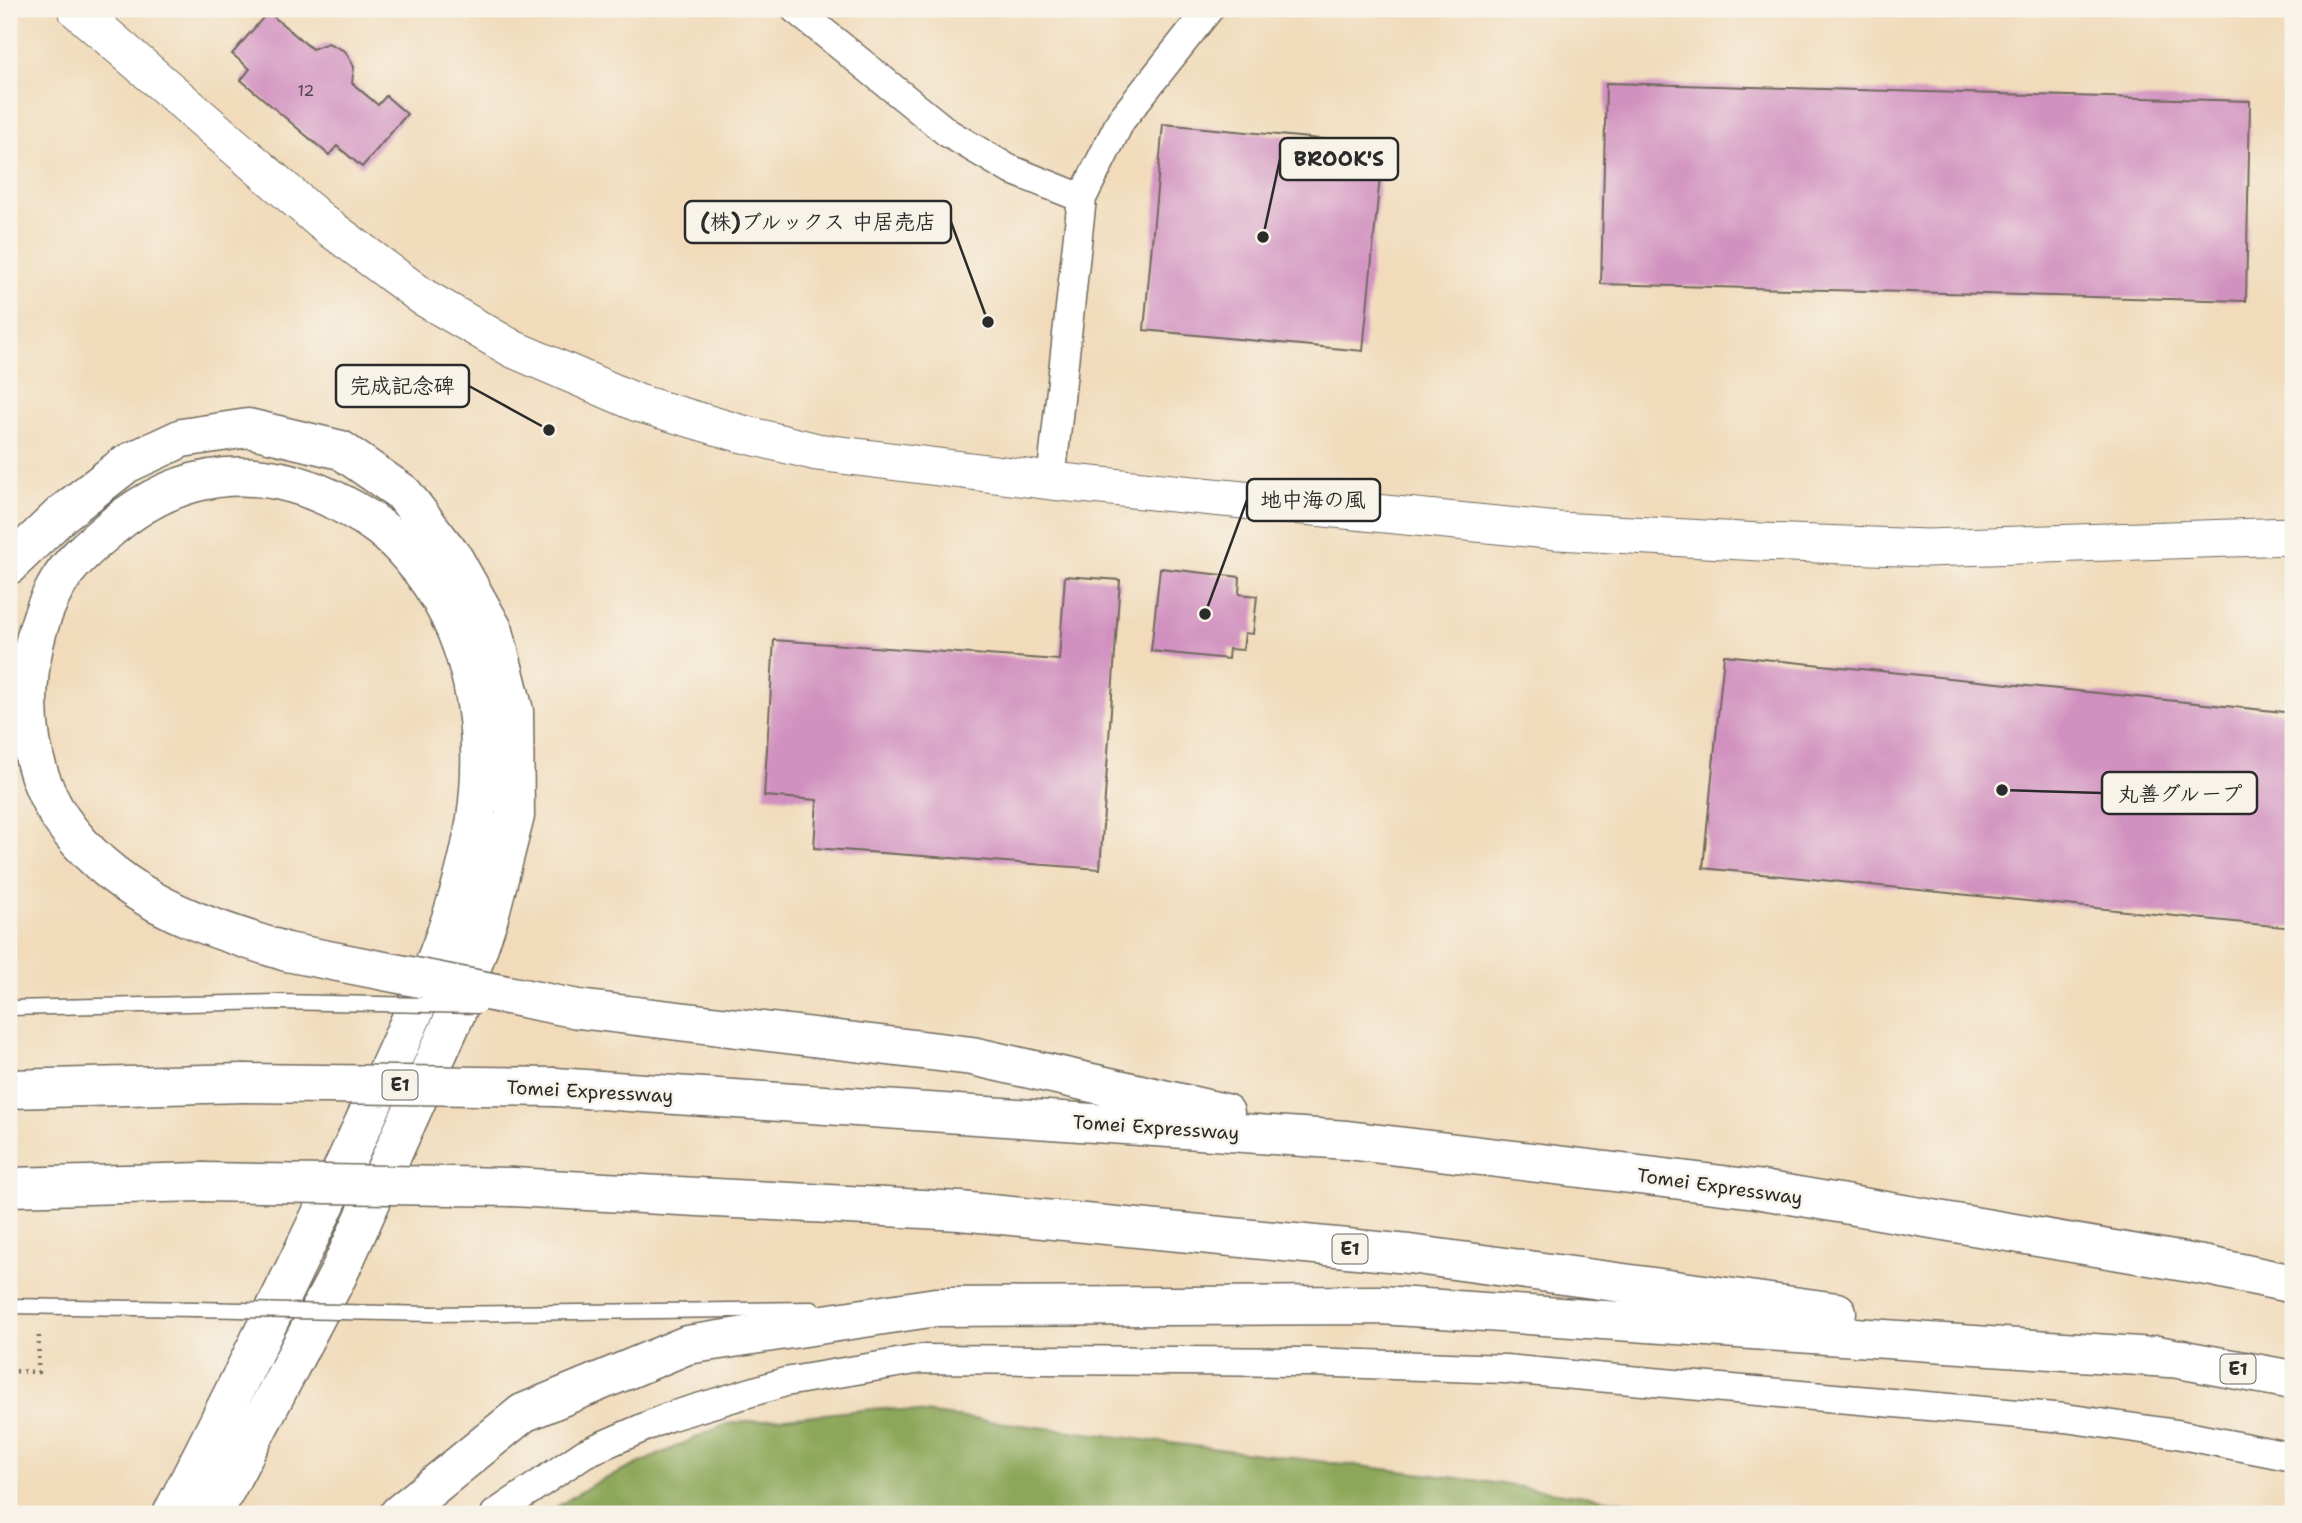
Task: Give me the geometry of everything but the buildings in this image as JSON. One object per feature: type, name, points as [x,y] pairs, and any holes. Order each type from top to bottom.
[{"type":"highway","points":[[9,565],[62,514],[126,464],[182,438],[248,428],[341,450],[403,493],[454,559],[494,631],[514,711],[515,816],[489,917],[457,1011],[338,1275],[213,1514]]},
{"type":"highway","points":[[172,1514],[314,1233],[439,956],[465,870],[476,816],[480,773],[479,716],[469,665],[449,611],[423,571],[391,534],[354,510],[312,488],[265,476],[219,477],[178,488],[131,511],[88,547],[59,581],[41,621],[31,661],[28,705],[33,748],[47,793],[69,830],[122,881],[166,908],[204,926],[287,953],[578,1009],[972,1056],[1347,1140]]},
{"type":"highway","name":"Tomei Expressway","points":[[9,1089],[244,1083],[555,1087],[1347,1140],[1756,1189],[2194,1264],[2293,1284]]},
{"type":"highway","name":"E1","points":[[9,1186],[202,1182],[513,1187],[960,1211],[1409,1254],[2183,1359],[2293,1380]]},
{"type":"highway","points":[[398,1514],[523,1413],[687,1345],[936,1307],[1381,1305],[2183,1359]]},
{"type":"street","points":[[76,9],[322,222],[424,297],[513,349],[638,403],[765,440],[817,452],[1051,481],[1558,531],[1927,548],[2293,536]]},
{"type":"street","points":[[795,9],[948,132],[1009,169],[1082,198]]},
{"type":"street","points":[[1051,481],[1082,198],[1121,120],[1209,9]]},
{"type":"street","points":[[495,1514],[585,1453],[668,1417],[785,1382],[921,1359],[1309,1362],[1505,1369],[2065,1418],[2177,1434],[2293,1457]]},
{"type":"lane","points":[[9,1008],[277,1002],[578,1009]]},
{"type":"lane","points":[[9,1306],[433,1314],[936,1307]]},
{"type":"path","points":[[9,1371],[38,1372],[39,1332]]},
{"type":"green space","points":[[882,1408],[1466,1479],[1710,1514],[545,1514],[592,1485],[726,1424]]},
{"type":"place","name":"BROOK'S","points":[[1263,237]]},
{"type":"place","name":"(株)ブルックス 中居売店","points":[[988,322]]},
{"type":"place","name":"完成記念碑","points":[[549,430]]},
{"type":"place","name":"地中海の風","points":[[1205,614]]},
{"type":"place","name":"丸善グループ","points":[[2002,790]]}]
